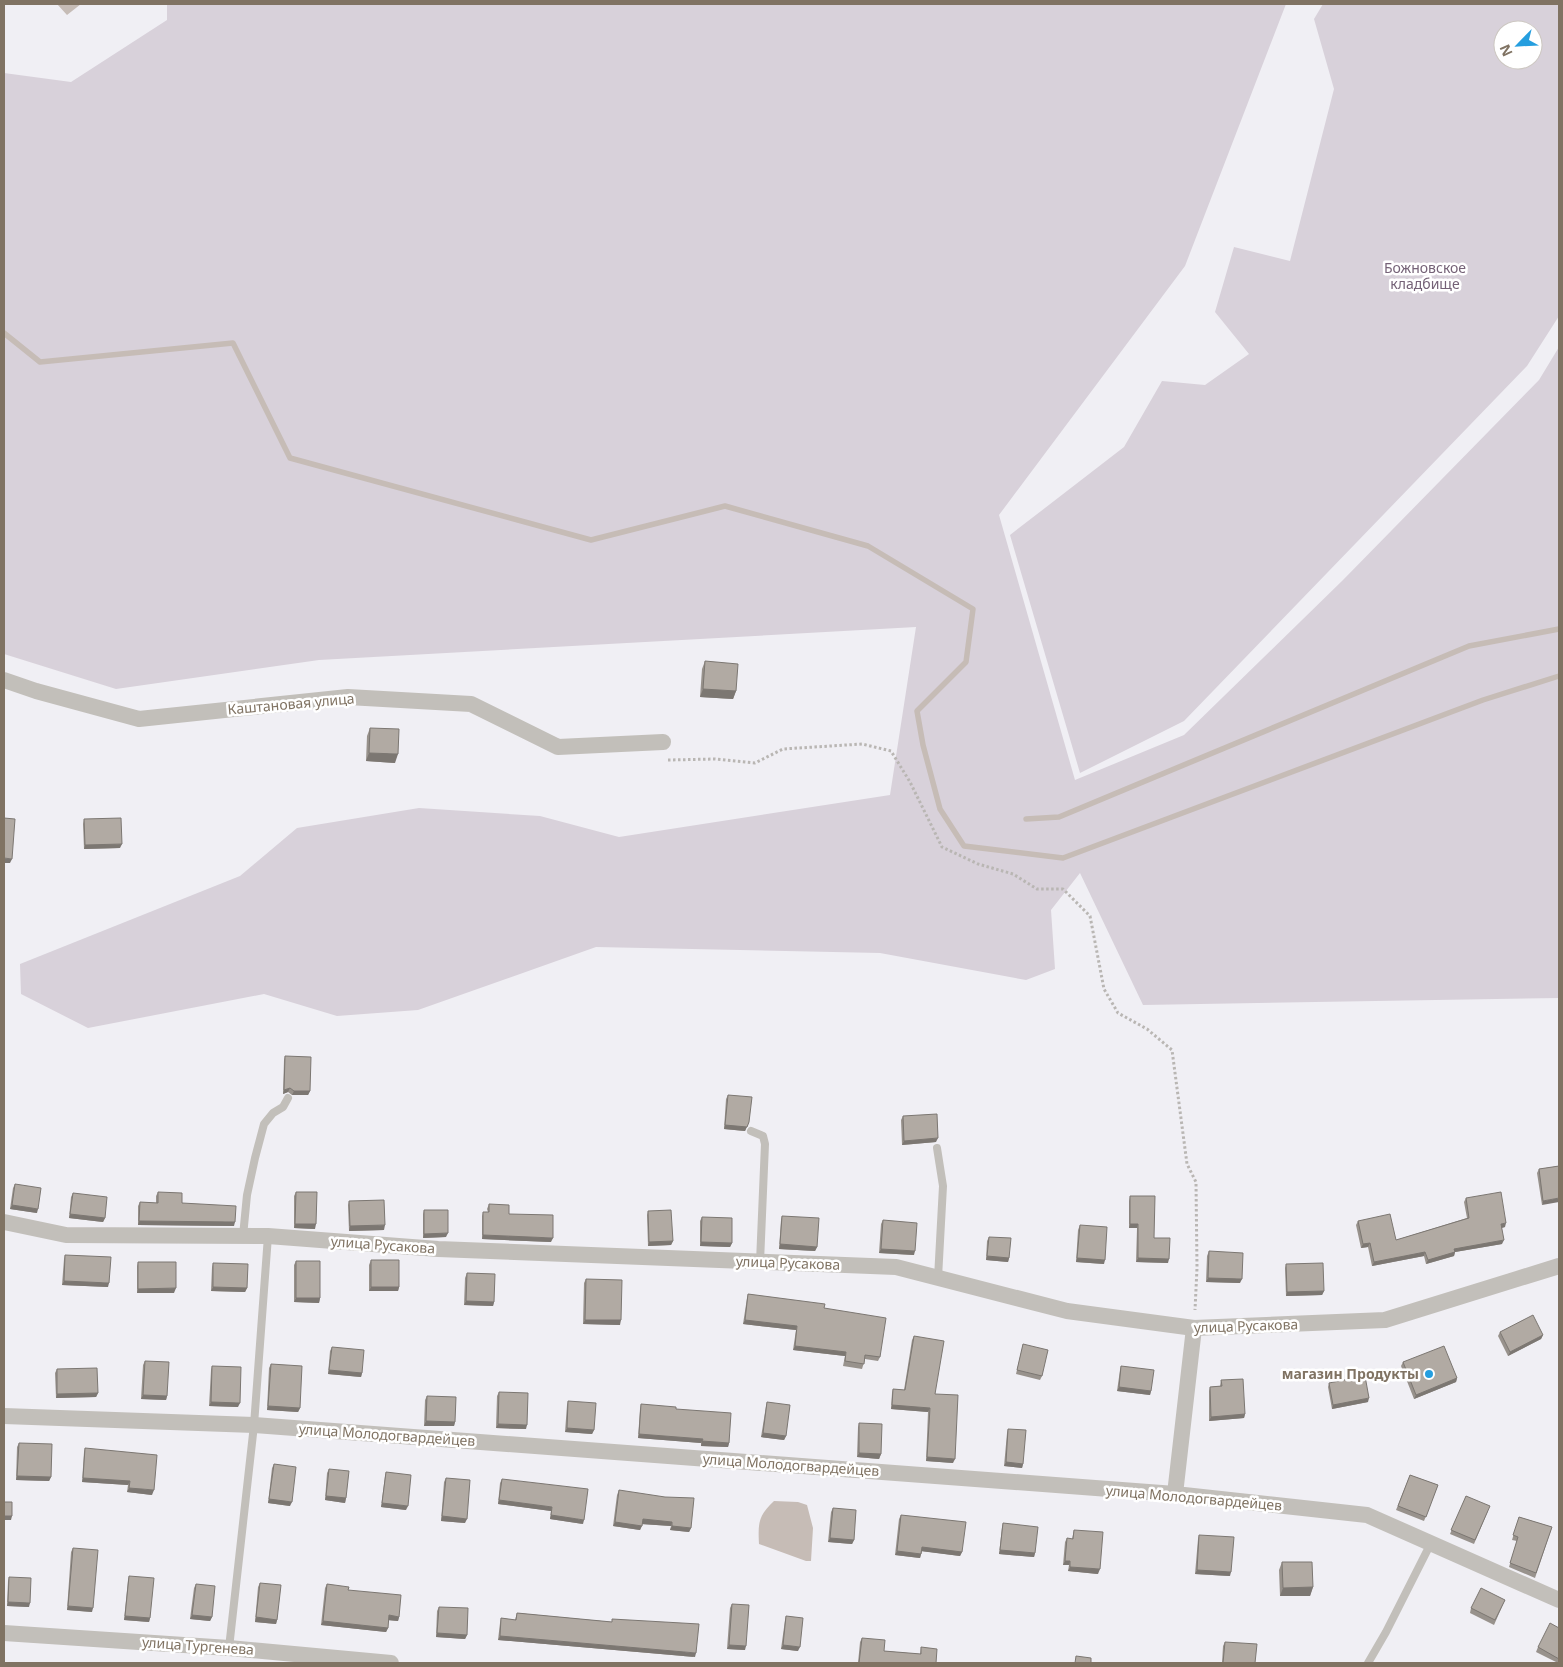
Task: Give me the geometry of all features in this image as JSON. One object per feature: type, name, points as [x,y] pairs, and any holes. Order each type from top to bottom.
[{"type":"street","name":"Каштановая улица","points":[[4,680],[36,691],[139,719],[348,696],[471,704],[558,747],[663,742]]},
{"type":"street","name":"улица Русакова","points":[[4,1222],[66,1235],[268,1236],[438,1249],[896,1267],[1067,1311],[1194,1328],[1385,1320],[1559,1266]]},
{"type":"street","points":[[1174,1494],[1194,1328]]},
{"type":"street","name":"улица Молодогвардейцев","points":[[4,1416],[254,1425],[1174,1494],[1367,1515],[1559,1600]]},
{"type":"street","name":"улица Тургенева","points":[[4,1633],[229,1648],[391,1663]]},
{"type":"lane","points":[[243,1236],[248,1195],[264,1124],[282,1107],[288,1098]]},
{"type":"lane","points":[[751,1131],[762,1136],[765,1144],[760,1262]]},
{"type":"lane","points":[[937,1148],[943,1186],[938,1278]]},
{"type":"lane","points":[[229,1648],[254,1425],[268,1236]]},
{"type":"lane","points":[[1368,1663],[1386,1632],[1430,1543]]},
{"type":"path","points":[[663,742],[668,760],[715,759],[755,763],[783,749],[862,744],[891,751],[910,782],[942,847],[978,864],[1013,874],[1037,889],[1063,889],[1090,916],[1104,989],[1118,1012],[1147,1029],[1172,1050],[1187,1164],[1196,1182],[1197,1268],[1194,1328]]},
{"type":"green space","points":[[167,4],[1286,4],[1185,266],[999,515],[1075,780],[1184,735],[1343,580],[1539,380],[1559,347],[1559,998],[1143,1005],[1080,873],[1051,910],[1055,969],[1026,980],[880,953],[596,947],[418,1010],[337,1016],[264,994],[88,1028],[21,994],[20,964],[240,876],[297,828],[419,808],[540,816],[619,837],[890,795],[916,627],[319,660],[116,689],[4,654],[4,73],[71,82],[167,20]]},
{"type":"green space","name":"Божновское кладбище","points":[[1323,4],[1559,4],[1559,316],[1527,366],[1184,721],[1080,773],[1010,535],[1124,447],[1162,381],[1205,385],[1249,354],[1215,312],[1234,247],[1290,261],[1334,89],[1314,19]]},
{"type":"shaded area","points":[[57,4],[81,4],[67,15]]},
{"type":"shaded area","points":[[774,1501],[798,1502],[807,1505],[813,1528],[811,1561],[806,1561],[759,1544],[760,1520]]},
{"type":"building","points":[[705,661],[738,664],[736,691],[703,689]]},
{"type":"building","points":[[370,728],[399,729],[398,754],[369,753]]},
{"type":"building","points":[[4,818],[15,819],[12,859],[4,858]]},
{"type":"building","points":[[121,818],[122,844],[85,845],[84,819]]},
{"type":"building","points":[[285,1056],[311,1057],[310,1091],[294,1091],[290,1088],[284,1090]]},
{"type":"building","points":[[728,1095],[752,1097],[747,1127],[725,1125]]},
{"type":"building","points":[[937,1114],[938,1138],[904,1141],[903,1116]]},
{"type":"building","points":[[1559,1166],[1559,1198],[1543,1201],[1539,1169]]},
{"type":"building","points":[[15,1184],[41,1188],[38,1209],[12,1205]]},
{"type":"building","points":[[158,1192],[182,1193],[182,1203],[236,1206],[235,1222],[139,1221],[140,1202],[158,1203]]},
{"type":"building","points":[[296,1192],[317,1192],[316,1224],[295,1224]]},
{"type":"building","points":[[1501,1192],[1506,1223],[1501,1224],[1504,1240],[1454,1249],[1455,1252],[1428,1260],[1425,1252],[1374,1262],[1370,1243],[1363,1244],[1358,1221],[1390,1214],[1396,1240],[1469,1218],[1466,1198]]},
{"type":"building","points":[[73,1193],[107,1197],[105,1218],[70,1214]]},
{"type":"building","points":[[1130,1196],[1155,1196],[1154,1238],[1170,1238],[1169,1259],[1138,1258],[1138,1224],[1130,1224]]},
{"type":"building","points":[[384,1200],[385,1225],[350,1226],[349,1201]]},
{"type":"building","points":[[489,1204],[509,1205],[509,1214],[553,1215],[553,1238],[483,1235],[483,1212],[489,1212]]},
{"type":"building","points":[[424,1210],[448,1210],[448,1233],[424,1234]]},
{"type":"building","points":[[671,1210],[673,1241],[649,1242],[648,1211]]},
{"type":"building","points":[[782,1216],[819,1218],[817,1247],[780,1244]]},
{"type":"building","points":[[702,1217],[732,1218],[732,1243],[701,1242]]},
{"type":"building","points":[[883,1220],[917,1223],[915,1251],[881,1249]]},
{"type":"building","points":[[1080,1225],[1107,1227],[1105,1260],[1077,1258]]},
{"type":"building","points":[[989,1237],[1011,1238],[1009,1258],[987,1256]]},
{"type":"building","points":[[1209,1251],[1243,1253],[1242,1279],[1208,1278]]},
{"type":"building","points":[[65,1255],[111,1257],[109,1283],[64,1281]]},
{"type":"building","points":[[371,1260],[399,1260],[399,1287],[371,1287]]},
{"type":"building","points":[[296,1261],[320,1261],[320,1298],[296,1298]]},
{"type":"building","points":[[138,1262],[176,1262],[176,1288],[138,1289]]},
{"type":"building","points":[[213,1263],[248,1264],[247,1288],[213,1287]]},
{"type":"building","points":[[1323,1263],[1324,1291],[1287,1292],[1286,1264]]},
{"type":"building","points":[[467,1273],[495,1274],[494,1302],[466,1301]]},
{"type":"building","points":[[586,1279],[622,1280],[621,1320],[585,1320]]},
{"type":"building","points":[[748,1294],[825,1304],[824,1308],[886,1318],[880,1357],[865,1355],[864,1364],[845,1361],[846,1352],[795,1346],[797,1326],[745,1320]]},
{"type":"building","points":[[1533,1315],[1543,1335],[1510,1352],[1500,1332]]},
{"type":"building","points":[[914,1336],[944,1341],[935,1394],[958,1395],[955,1459],[927,1457],[930,1408],[892,1405],[893,1389],[905,1390]]},
{"type":"building","points":[[1023,1344],[1048,1350],[1042,1376],[1017,1370]]},
{"type":"building","name":"магазин Продукты","points":[[1444,1346],[1457,1378],[1416,1395],[1403,1362]]},
{"type":"building","points":[[332,1347],[364,1350],[362,1373],[329,1370]]},
{"type":"building","points":[[145,1361],[169,1362],[167,1396],[143,1395]]},
{"type":"building","points":[[271,1364],[302,1366],[300,1408],[268,1406]]},
{"type":"building","points":[[212,1366],[241,1367],[240,1403],[211,1402]]},
{"type":"building","points":[[1121,1366],[1154,1370],[1151,1391],[1119,1387]]},
{"type":"building","points":[[97,1368],[98,1393],[57,1394],[57,1369]]},
{"type":"building","points":[[1365,1376],[1369,1398],[1333,1405],[1329,1383]]},
{"type":"building","points":[[1243,1379],[1245,1414],[1211,1417],[1210,1387],[1222,1386],[1221,1380]]},
{"type":"building","points":[[499,1392],[528,1393],[527,1425],[498,1424]]},
{"type":"building","points":[[427,1396],[456,1397],[455,1422],[426,1421]]},
{"type":"building","points":[[568,1401],[596,1403],[594,1430],[567,1428]]},
{"type":"building","points":[[767,1402],[790,1405],[786,1436],[763,1433]]},
{"type":"building","points":[[641,1404],[731,1413],[729,1443],[639,1434]]},
{"type":"building","points":[[859,1423],[882,1424],[881,1454],[859,1453]]},
{"type":"building","points":[[1008,1429],[1026,1430],[1023,1464],[1006,1462]]},
{"type":"building","points":[[19,1443],[52,1444],[51,1477],[17,1476]]},
{"type":"building","points":[[85,1448],[157,1455],[154,1490],[129,1488],[130,1481],[83,1478]]},
{"type":"building","points":[[274,1464],[296,1467],[292,1502],[269,1499]]},
{"type":"building","points":[[329,1469],[349,1471],[346,1498],[326,1496]]},
{"type":"building","points":[[386,1472],[411,1475],[408,1506],[382,1503]]},
{"type":"building","points":[[1410,1475],[1438,1485],[1426,1517],[1398,1506]]},
{"type":"building","points":[[446,1478],[470,1480],[467,1519],[442,1516]]},
{"type":"building","points":[[502,1479],[588,1489],[584,1520],[551,1515],[552,1507],[499,1500]]},
{"type":"building","points":[[619,1490],[665,1497],[694,1498],[691,1528],[672,1526],[672,1522],[643,1519],[642,1526],[615,1522]]},
{"type":"building","points":[[1466,1496],[1490,1506],[1475,1540],[1451,1530]]},
{"type":"building","points":[[4,1502],[12,1502],[12,1516],[4,1516]]},
{"type":"building","points":[[833,1508],[856,1510],[854,1540],[830,1538]]},
{"type":"building","points":[[901,1515],[966,1522],[962,1552],[922,1547],[921,1554],[897,1551]]},
{"type":"building","points":[[1519,1517],[1552,1527],[1536,1573],[1510,1563],[1518,1537],[1513,1535]]},
{"type":"building","points":[[1003,1523],[1038,1527],[1035,1553],[1000,1550]]},
{"type":"building","points":[[1074,1530],[1103,1532],[1100,1569],[1070,1567],[1070,1561],[1065,1561],[1067,1538],[1073,1539]]},
{"type":"building","points":[[1199,1535],[1234,1537],[1231,1572],[1197,1570]]},
{"type":"building","points":[[73,1548],[98,1550],[93,1608],[68,1606]]},
{"type":"building","points":[[1282,1562],[1312,1562],[1313,1587],[1283,1588]]},
{"type":"building","points":[[129,1576],[154,1578],[150,1618],[125,1616]]},
{"type":"building","points":[[9,1577],[31,1578],[30,1603],[8,1602]]},
{"type":"building","points":[[260,1583],[281,1585],[277,1620],[256,1617]]},
{"type":"building","points":[[196,1584],[215,1586],[212,1617],[192,1615]]},
{"type":"building","points":[[327,1584],[349,1587],[348,1590],[401,1595],[399,1617],[389,1615],[388,1628],[323,1621]]},
{"type":"building","points":[[1481,1588],[1505,1600],[1495,1620],[1471,1608]]},
{"type":"building","points":[[732,1604],[749,1605],[746,1646],[729,1645]]},
{"type":"building","points":[[439,1607],[468,1608],[467,1635],[437,1633]]},
{"type":"building","points":[[517,1613],[612,1622],[612,1619],[699,1624],[696,1653],[500,1636],[501,1618],[516,1620]]},
{"type":"building","points":[[786,1616],[803,1618],[800,1647],[783,1645]]},
{"type":"building","points":[[1550,1623],[1559,1628],[1559,1659],[1538,1647]]},
{"type":"building","points":[[862,1638],[885,1640],[884,1651],[921,1654],[921,1647],[937,1649],[936,1663],[859,1663]]},
{"type":"building","points":[[1225,1642],[1257,1644],[1255,1663],[1223,1663]]},
{"type":"building","points":[[1076,1656],[1091,1658],[1091,1663],[1075,1663]]},
{"type":"waterway","points":[[4,333],[40,362],[233,343],[290,458],[591,540],[725,506],[868,546],[973,609],[966,662],[917,711],[923,745],[940,809],[964,846],[1063,858],[1483,700],[1559,676]]},
{"type":"waterway","points":[[1026,819],[1059,817],[1469,646],[1559,629]]},
{"type":"place","name":"магазин Продукты","points":[[1429,1374]]}]
